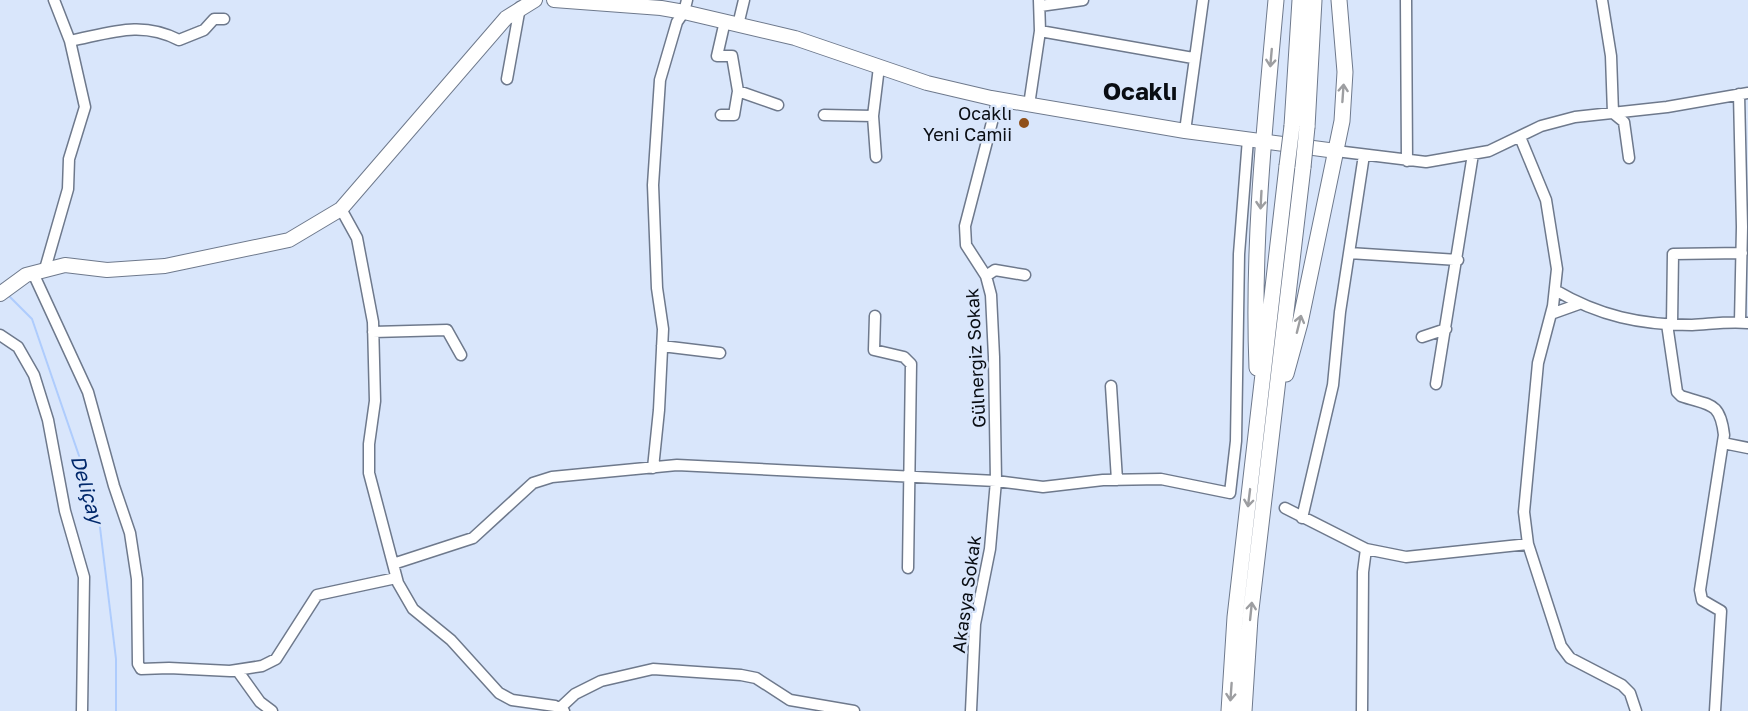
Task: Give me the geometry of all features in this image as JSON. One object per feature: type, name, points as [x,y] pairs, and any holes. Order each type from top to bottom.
[{"type":"highway","points":[[1244,711],[1263,441],[1256,326],[1264,141],[1276,0]]},
{"type":"highway","points":[[1300,0],[1300,127]]},
{"type":"highway","points":[[1229,711],[1235,617],[1263,441],[1314,0]]},
{"type":"highway","points":[[1263,441],[1300,323],[1342,121],[1345,72],[1339,0]]},
{"type":"main road","points":[[554,0],[661,8],[685,6],[731,23],[795,38],[927,83],[998,99],[1185,131],[1336,151]]},
{"type":"main road","points":[[0,294],[35,272],[65,265],[107,270],[165,267],[290,240],[341,209],[491,34],[526,2]]},
{"type":"street","points":[[54,0],[70,41],[85,107],[69,159],[68,189],[35,272],[88,392],[114,486],[130,533],[137,579],[138,664],[141,669],[237,670],[262,666],[276,659],[316,595],[396,578]]},
{"type":"street","points":[[721,115],[734,115],[738,92],[732,56],[717,56],[744,0]]},
{"type":"street","points":[[1029,105],[1040,31],[1040,3],[1083,0]]},
{"type":"street","points":[[1185,131],[1193,58],[1203,0]]},
{"type":"street","points":[[1406,0],[1407,160]]},
{"type":"street","points":[[1602,0],[1611,56],[1613,112],[1624,122],[1629,158]]},
{"type":"street","points":[[507,79],[526,2]]},
{"type":"street","points":[[653,468],[662,345],[653,185],[660,80],[677,22],[685,6]]},
{"type":"street","points":[[70,41],[147,28],[162,31],[179,40],[204,30],[214,19],[224,19]]},
{"type":"street","points":[[1040,31],[1193,58]]},
{"type":"street","points":[[876,157],[873,116],[879,67]]},
{"type":"street","points":[[738,92],[778,105]]},
{"type":"street","points":[[1336,151],[1426,162],[1489,152],[1541,126],[1575,117],[1744,94],[1742,253],[1744,322],[1641,323],[1606,315],[1579,304],[1555,290]]},
{"type":"street","name":"Gülnergiz Sokak","points":[[996,481],[992,295],[986,276],[966,245],[965,226],[998,99]]},
{"type":"street","points":[[824,115],[873,116]]},
{"type":"street","points":[[1520,137],[1546,200],[1557,269],[1551,314],[1538,363],[1524,512],[1528,543],[1561,646],[1570,658],[1622,685],[1630,693],[1636,711]]},
{"type":"street","points":[[393,564],[473,538],[533,483],[552,477],[677,465],[996,481],[1043,487],[1161,478],[1230,493],[1236,441],[1239,254],[1248,140]]},
{"type":"street","points":[[1436,384],[1458,260],[1473,154]]},
{"type":"street","points":[[1302,518],[1333,385],[1364,155]]},
{"type":"street","points":[[341,209],[357,238],[373,332],[375,401],[369,444],[369,473],[396,578],[413,609],[451,640],[499,693],[512,700],[562,710],[575,694],[601,681],[653,669],[756,678],[790,700],[854,711]]},
{"type":"street","points":[[1349,253],[1458,260]]},
{"type":"street","points":[[1715,711],[1721,611],[1702,600],[1700,590],[1723,443],[1722,416],[1715,407],[1681,396],[1677,392],[1669,324],[1673,254],[1742,253]]},
{"type":"street","points":[[986,276],[994,270],[1025,275]]},
{"type":"street","points":[[1551,314],[1579,304]]},
{"type":"street","points":[[875,316],[874,350],[904,357],[911,364],[908,568]]},
{"type":"street","points":[[1422,337],[1446,329]]},
{"type":"street","points":[[373,332],[447,330],[461,355]]},
{"type":"street","points":[[0,335],[18,347],[34,375],[48,420],[65,511],[84,577],[82,711]]},
{"type":"street","points":[[662,345],[720,353]]},
{"type":"street","points":[[1111,386],[1117,480]]},
{"type":"street","points":[[1723,443],[1748,448]]},
{"type":"street","name":"Akasya Sokak","points":[[970,711],[975,624],[990,549],[996,481]]},
{"type":"street","points":[[1286,508],[1366,549],[1406,557],[1528,543]]},
{"type":"street","points":[[1362,711],[1363,573],[1366,549]]},
{"type":"street","points":[[237,670],[260,702],[272,711]]},
{"type":"street","points":[[505,711],[512,700]]},
{"type":"waterway","name":"Deliçay","points":[[8,295],[32,319],[98,511],[116,659],[116,711]]},
{"type":"place","name":"Ocaklı Yeni Camii","points":[[1024,123]]},
{"type":"district","name":"Ocaklı","points":[[1140,90]]}]
